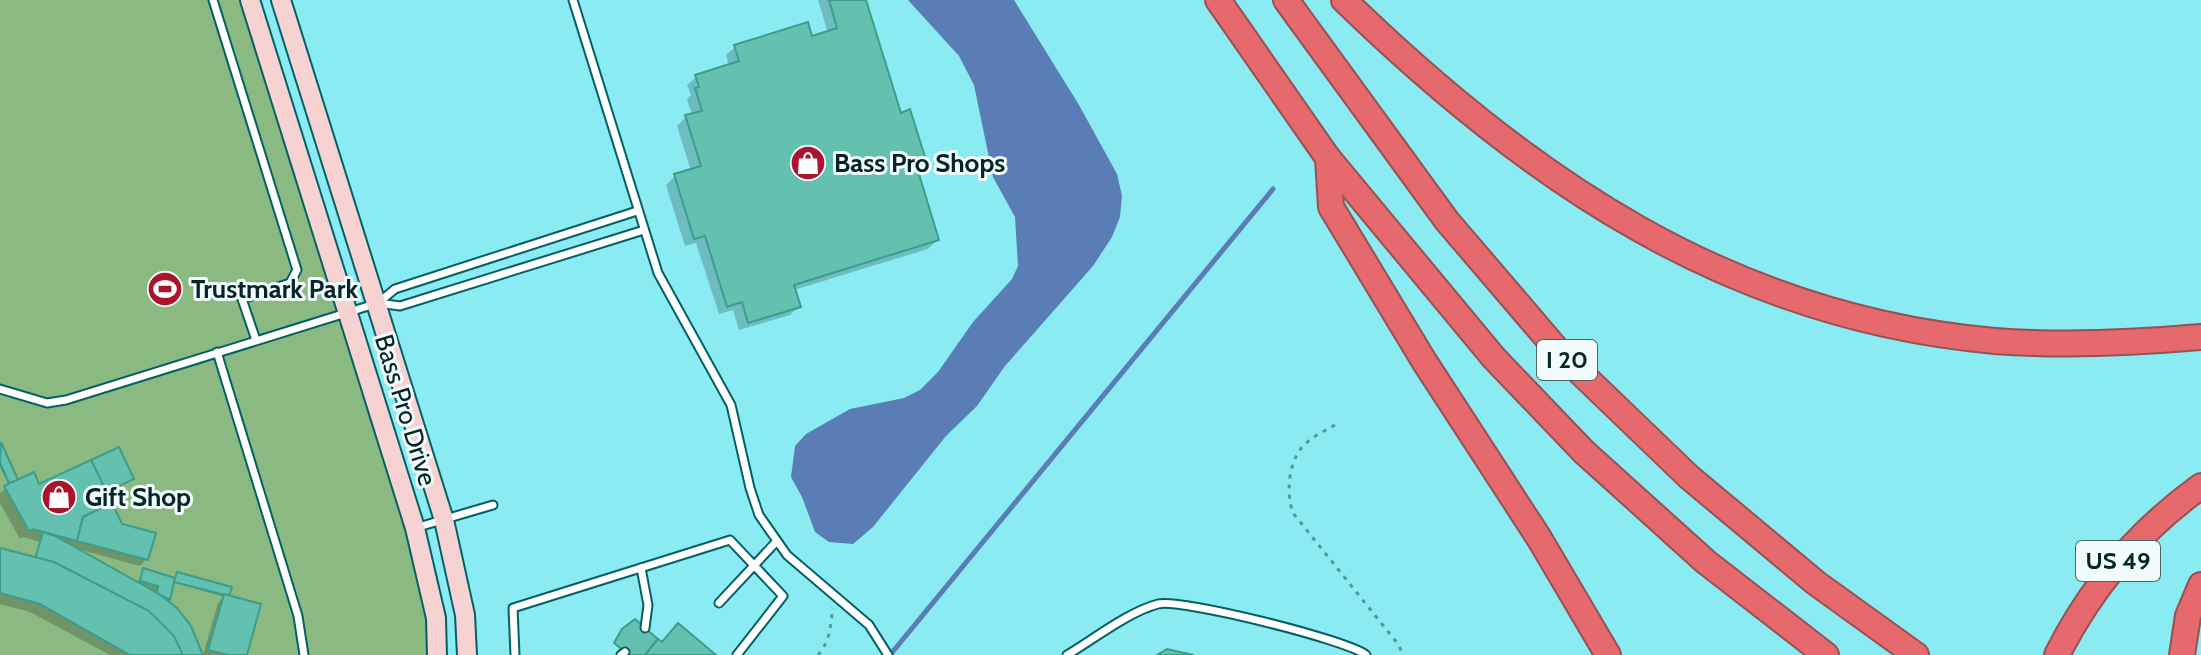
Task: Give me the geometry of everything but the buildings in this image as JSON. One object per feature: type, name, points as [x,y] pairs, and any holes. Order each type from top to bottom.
[{"type":"highway","name":"I 20","points":[[1218,0],[1328,158],[1494,358],[1584,452],[1706,562],[1826,655]]},
{"type":"highway","name":"I 20","points":[[1286,0],[1447,221],[1559,352],[1689,477],[1816,583],[1916,655]]},
{"type":"highway","points":[[1344,0],[1433,81],[1556,178],[1644,233],[1706,265],[1755,285],[1859,318],[1976,339],[2071,344],[2201,337]]},
{"type":"highway","points":[[1328,158],[1331,207],[1424,361],[1539,538],[1608,655]]},
{"type":"highway","name":"US 49","points":[[2057,655],[2083,609],[2120,558],[2152,525],[2201,486]]},
{"type":"highway","points":[[2182,655],[2188,616],[2201,585]]},
{"type":"street","name":"Bass Pro Drive","points":[[250,0],[415,528],[436,618],[437,655]]},
{"type":"street","name":"Bass Pro Drive","points":[[281,0],[444,520],[465,615],[467,655]]},
{"type":"lane","points":[[213,0],[297,270],[290,283],[242,299],[256,340]]},
{"type":"lane","points":[[573,0],[658,273],[731,405],[759,515],[787,555],[869,625],[888,655]]},
{"type":"lane","points":[[0,389],[47,403],[66,400],[378,303],[395,289],[637,211]]},
{"type":"lane","points":[[378,303],[400,306],[644,230]]},
{"type":"lane","points":[[217,352],[298,616],[304,655]]},
{"type":"lane","points":[[415,528],[493,505]]},
{"type":"lane","points":[[515,655],[513,608],[730,540],[783,596],[737,655]]},
{"type":"lane","points":[[719,603],[776,542]]},
{"type":"lane","points":[[641,568],[648,605],[645,628]]},
{"type":"lane","points":[[1067,655],[1140,611],[1161,603],[1188,605],[1337,641],[1366,655]]},
{"type":"path","points":[[1335,425],[1300,449],[1290,478],[1288,500],[1293,513],[1398,644],[1403,655]]},
{"type":"path","points":[[818,655],[827,645],[832,611],[838,597]]},
{"type":"green space","name":"Trustmark Park","points":[[0,0],[239,0],[420,578],[430,625],[430,655],[0,655]]},
{"type":"water","points":[[908,0],[1014,0],[1079,105],[1117,174],[1122,196],[1120,217],[1112,237],[1093,266],[1005,366],[977,406],[946,436],[873,527],[853,544],[829,542],[815,532],[791,477],[795,446],[806,434],[850,409],[904,398],[920,390],[938,372],[973,322],[1012,279],[1018,266],[1015,217],[993,177],[974,85],[959,56]]},
{"type":"waterway","points":[[890,655],[1273,189]]},
{"type":"place","name":"Bass Pro Shops","points":[[808,163]]},
{"type":"place","name":"Trustmark Park","points":[[165,289]]},
{"type":"place","name":"Gift Shop","points":[[59,497]]}]
